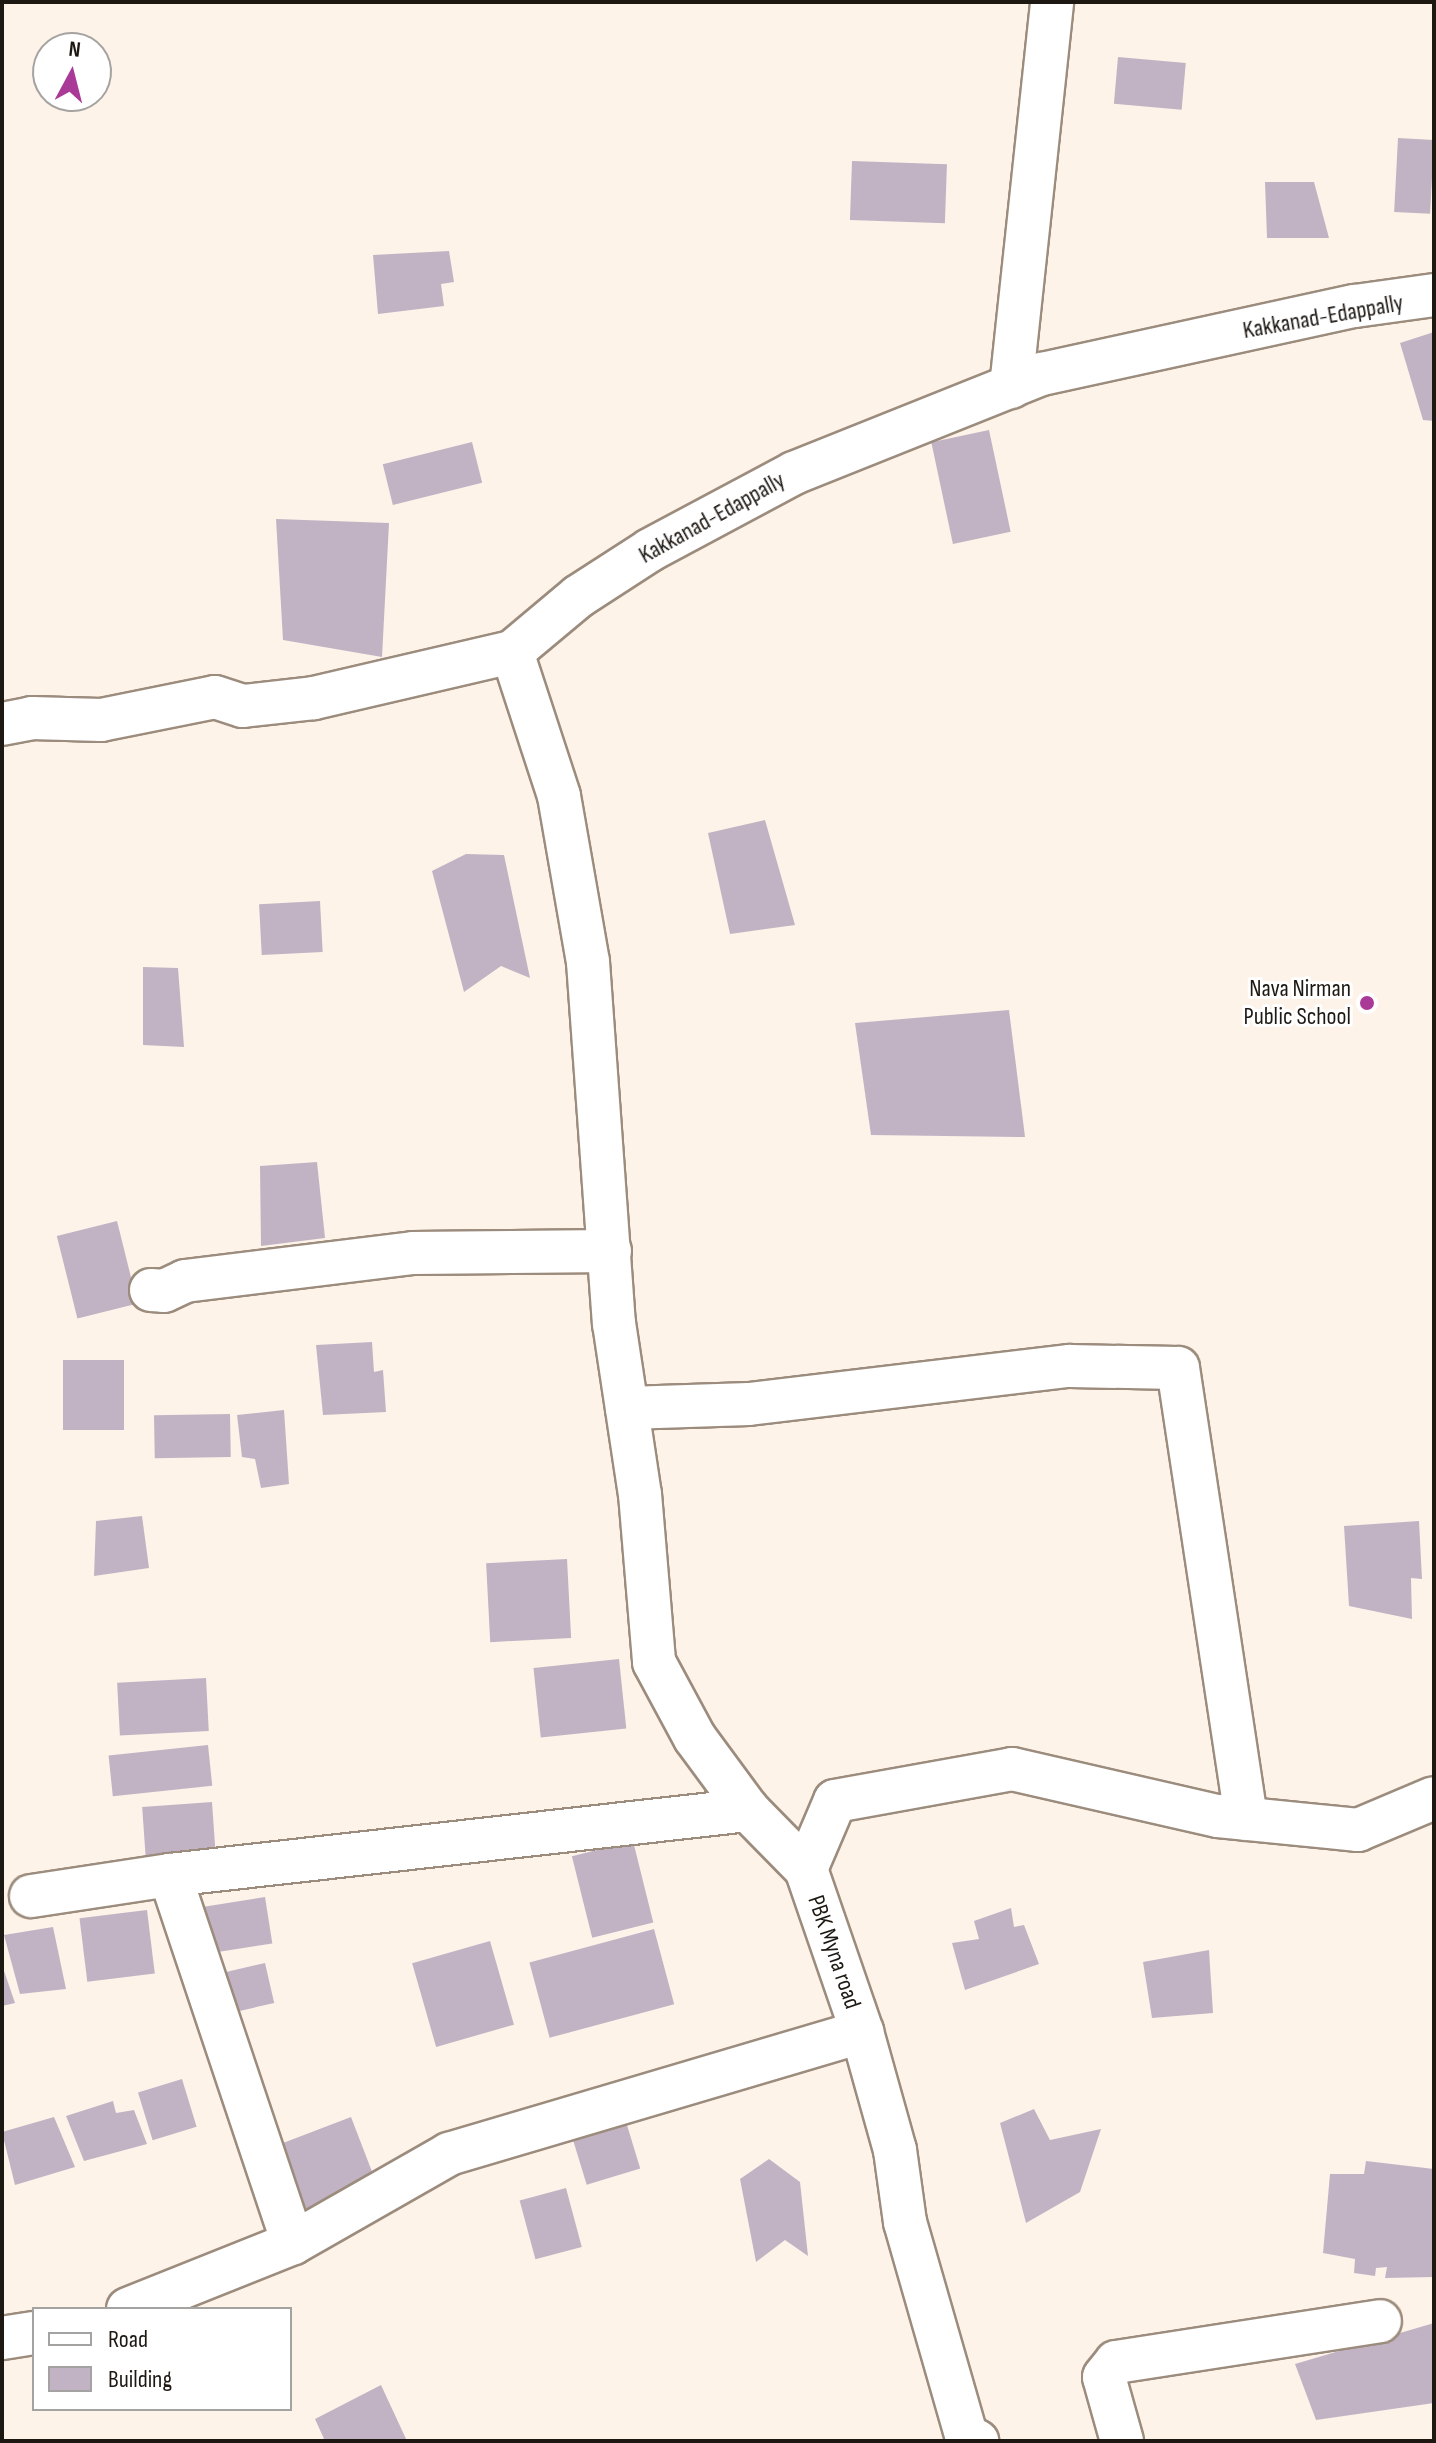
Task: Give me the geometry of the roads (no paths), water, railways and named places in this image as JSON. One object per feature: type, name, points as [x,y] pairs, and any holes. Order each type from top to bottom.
[{"type":"street","points":[[1011,387],[1052,2]]},
{"type":"street","name":"Kakkanad-Edappally","points":[[2,724],[32,718],[101,720],[215,697],[243,706],[314,698],[512,652],[579,596],[650,550],[794,473],[1042,374],[1325,312],[1434,295]]},
{"type":"street","name":"PBK Myna road","points":[[512,652],[559,796],[588,962],[610,1251],[640,1494],[654,1662],[695,1738],[748,1810],[806,1869],[862,2032],[895,2150],[905,2222],[966,2435],[977,2441]]},
{"type":"street","points":[[151,1290],[413,1253],[610,1251]]},
{"type":"street","points":[[627,1408],[749,1404],[1070,1366],[1178,1368],[1246,1819]]},
{"type":"street","points":[[806,1869],[835,1801],[1012,1769],[1246,1819],[1358,1830],[1434,1798]]},
{"type":"street","points":[[31,1896],[170,1875],[748,1810]]},
{"type":"street","points":[[170,1875],[293,2243]]},
{"type":"street","points":[[133,2307],[293,2243],[449,2154],[862,2032]]},
{"type":"street","points":[[1122,2441],[1104,2377],[1116,2362],[1380,2321]]},
{"type":"street","points":[[2,2338],[32,2333]]},
{"type":"place","name":"Nava Nirman Public School","points":[[1367,1003]]}]
